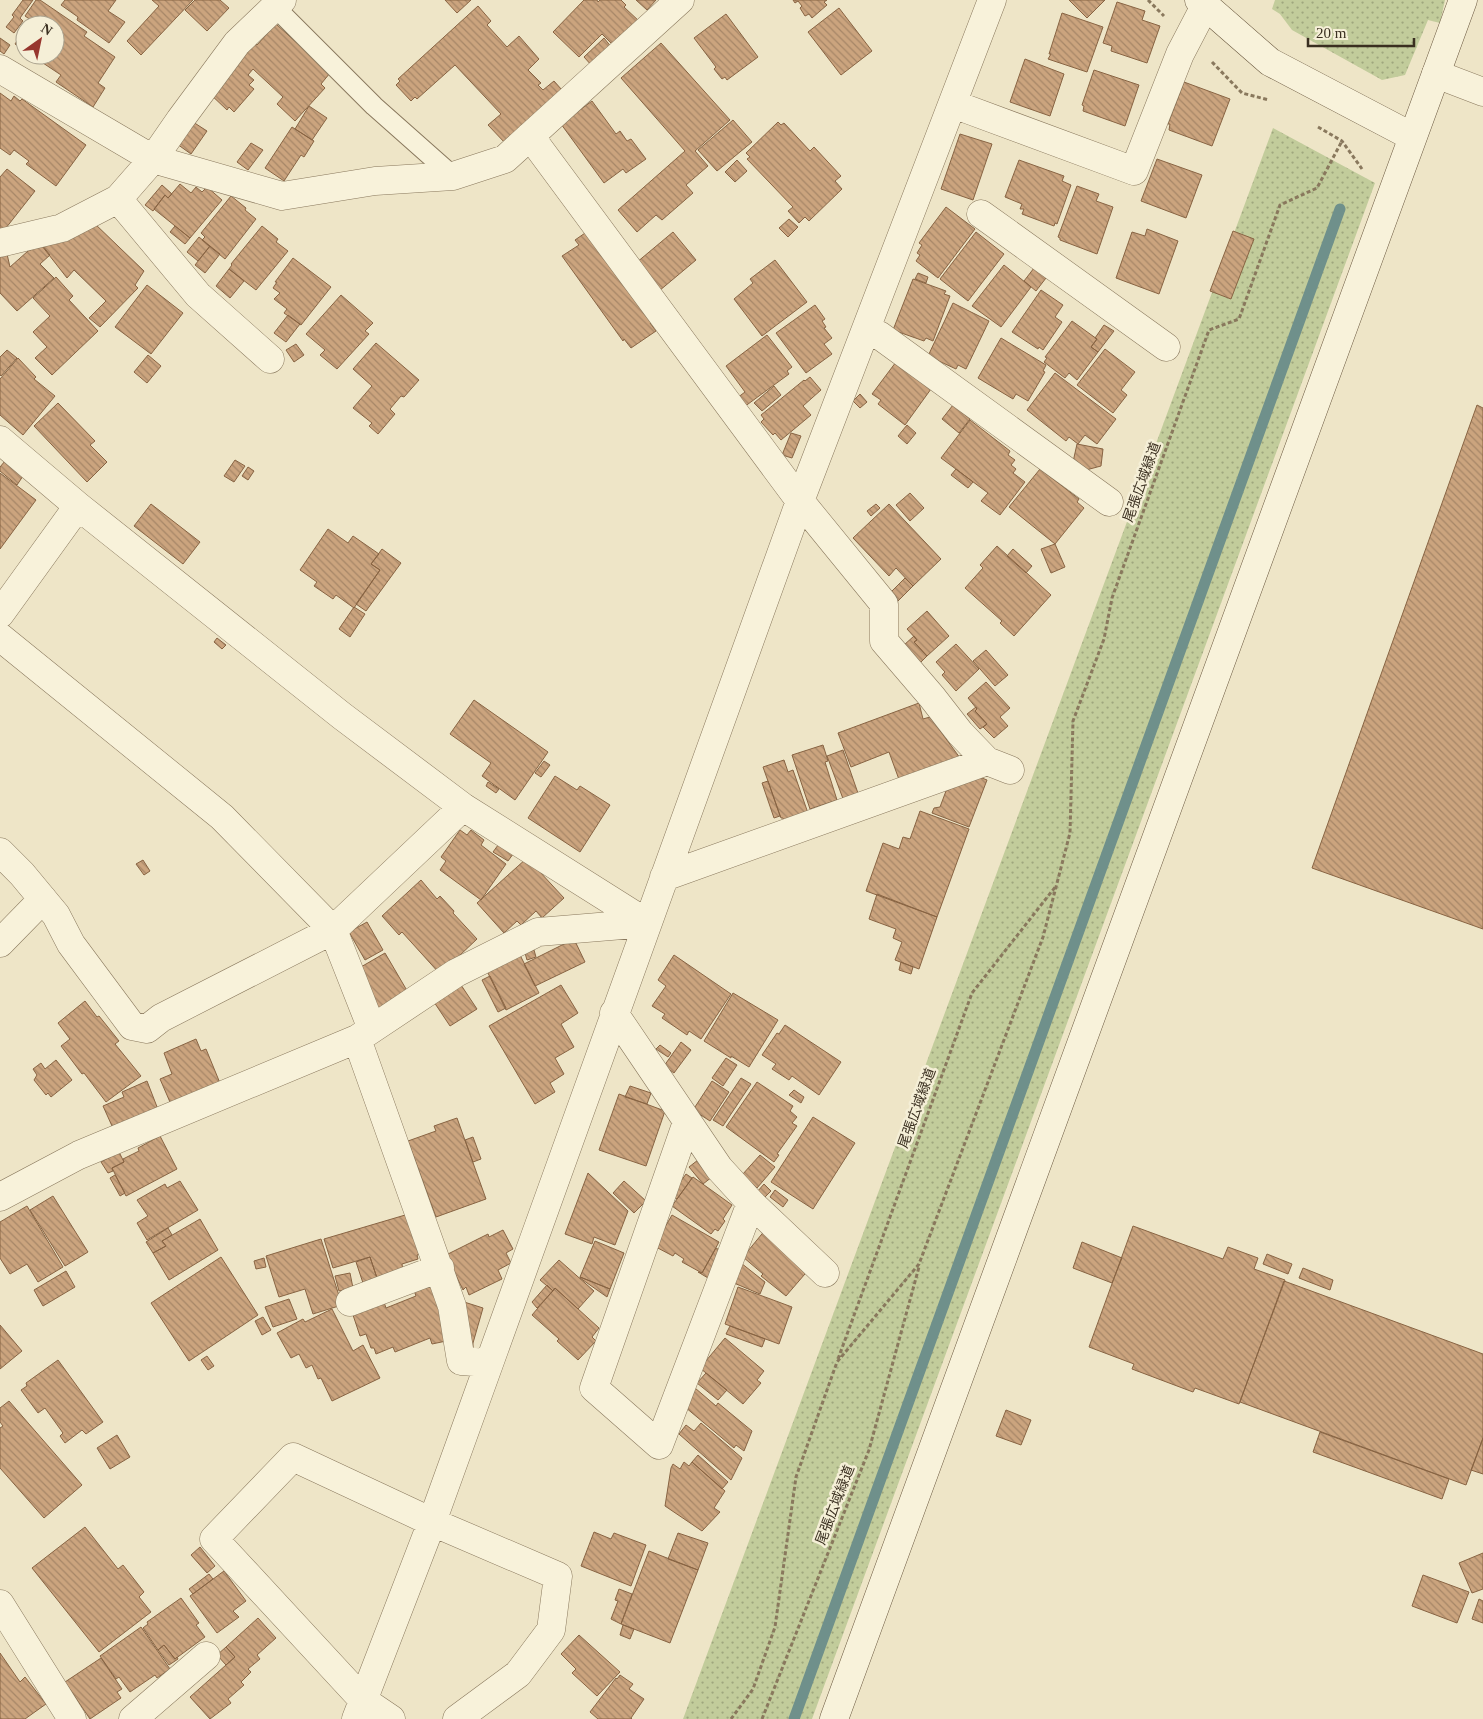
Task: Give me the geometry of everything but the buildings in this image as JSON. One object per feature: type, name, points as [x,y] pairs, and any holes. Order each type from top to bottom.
[{"type":"street","points":[[0,69],[153,159],[282,196],[374,182],[452,176],[505,159],[680,0]]},
{"type":"street","points":[[360,1709],[432,1522],[800,501],[992,0]]},
{"type":"street","points":[[834,1719],[1463,0]]},
{"type":"street","points":[[0,243],[62,228],[118,199],[153,159],[237,43],[279,3]]},
{"type":"street","points":[[953,104],[1134,171],[1202,3],[1270,62],[1412,137]]},
{"type":"street","points":[[1436,74],[1483,92]]},
{"type":"street","points":[[530,136],[800,501],[884,604],[884,641],[960,733],[999,766],[664,877]]},
{"type":"street","points":[[118,199],[198,295],[270,359]]},
{"type":"street","points":[[981,214],[1166,347]]},
{"type":"street","points":[[880,335],[1109,502]]},
{"type":"street","points":[[0,440],[78,506],[342,716],[463,807],[647,923]]},
{"type":"street","points":[[0,614],[78,506]]},
{"type":"street","points":[[0,637],[222,817],[333,930],[452,1306],[461,1361],[489,1362]]},
{"type":"street","points":[[0,852],[22,874],[56,915],[71,944],[132,1026],[147,1028],[161,1018],[333,930],[463,807]]},
{"type":"street","points":[[0,943],[43,899]]},
{"type":"street","points":[[0,1197],[79,1156],[365,1034],[456,973],[538,932],[647,923]]},
{"type":"street","points":[[614,1014],[719,1168],[751,1203],[825,1273]]},
{"type":"street","points":[[687,1122],[594,1388],[659,1445],[751,1203]]},
{"type":"street","points":[[350,1302],[440,1268]]},
{"type":"street","points":[[391,1719],[360,1709],[214,1539],[293,1457],[432,1522],[558,1576],[551,1630],[518,1674],[457,1719]]},
{"type":"street","points":[[0,1604],[72,1719]]},
{"type":"street","points":[[133,1719],[206,1656]]},
{"type":"lane","points":[[279,3],[374,106],[452,176]]},
{"type":"path","name":"尾張広域緑道","points":[[762,1719],[869,1450],[919,1264],[1043,937],[1070,833],[1073,721],[1104,639],[1112,598],[1209,330],[1239,319],[1280,205],[1317,188],[1342,141]]},
{"type":"path","name":"尾張広域緑道","points":[[731,1719],[753,1689],[775,1627],[796,1477],[972,992],[1057,884]]},
{"type":"path","name":"尾張広域緑道","points":[[837,1362],[919,1264]]},
{"type":"green space","points":[[1275,0],[1445,0],[1440,23],[1428,20],[1405,75],[1382,80],[1292,30],[1280,14],[1272,9]]},
{"type":"green space","points":[[1273,128],[1375,183],[812,1719],[683,1719]]},
{"type":"waterway","points":[[794,1719],[1340,209]]}]
